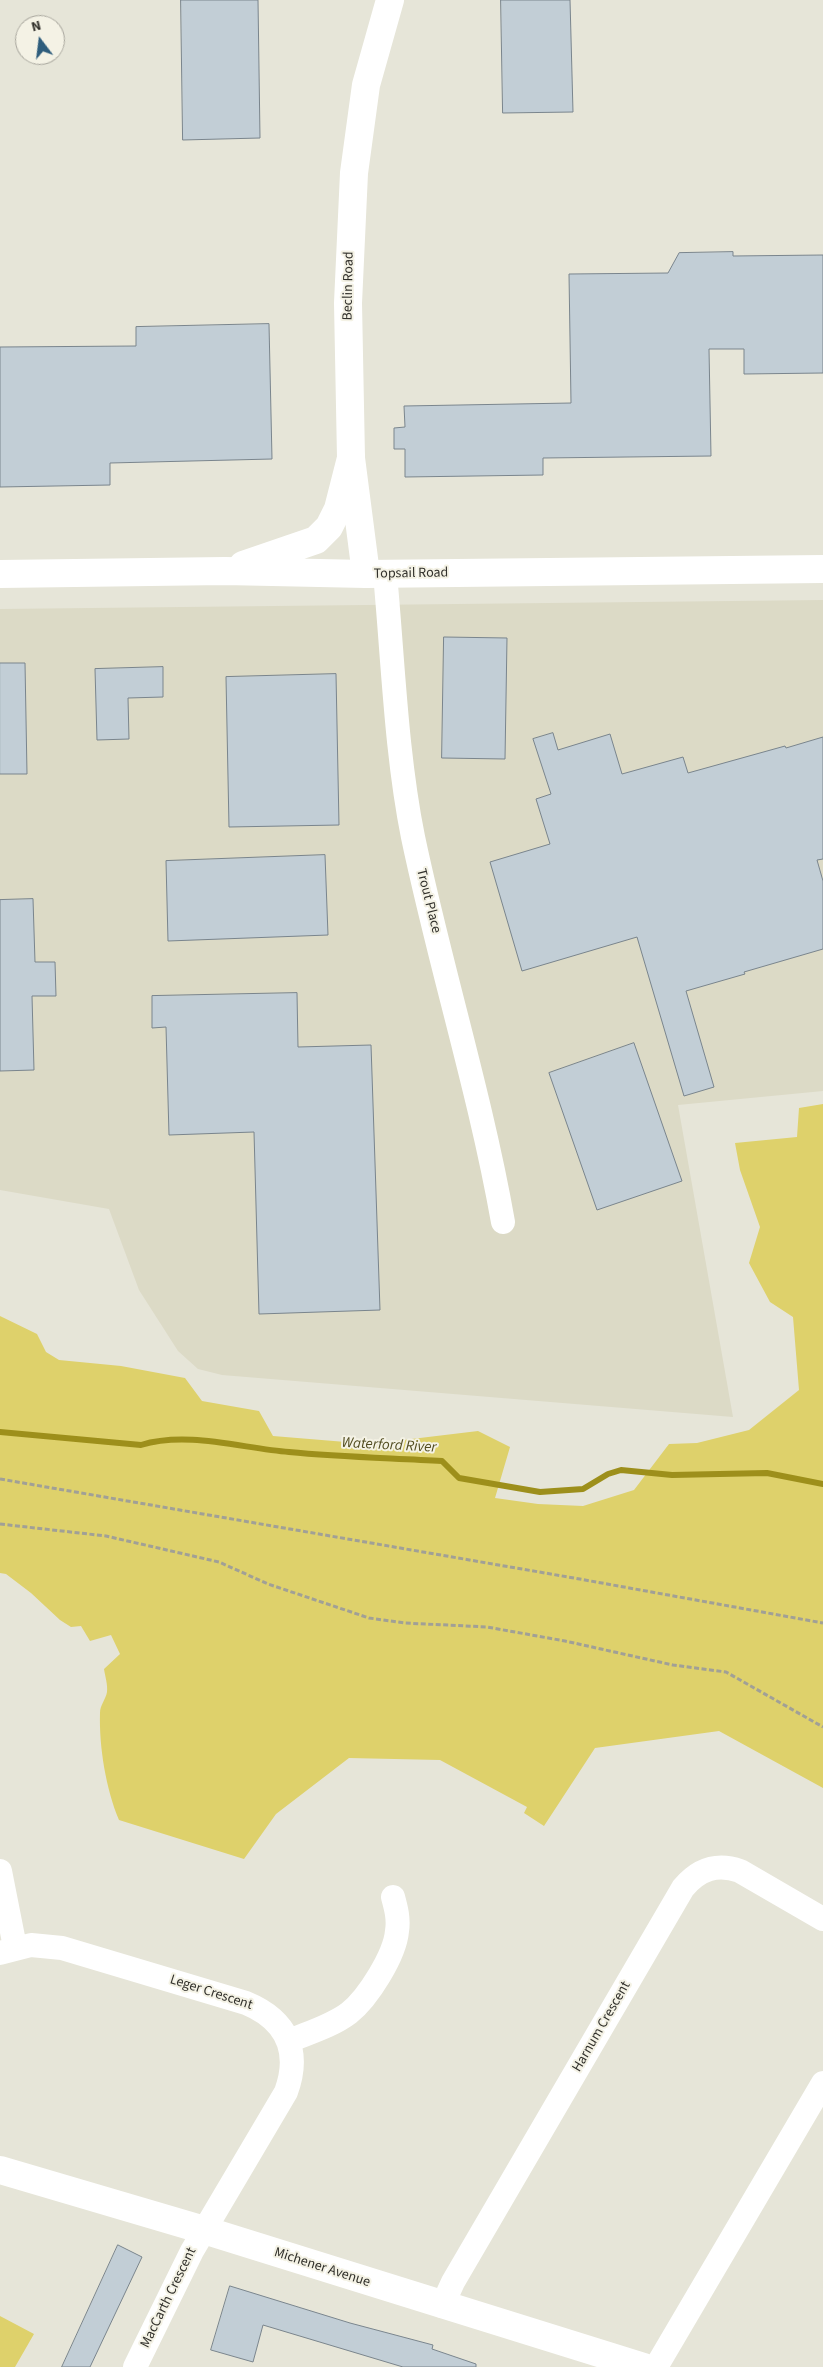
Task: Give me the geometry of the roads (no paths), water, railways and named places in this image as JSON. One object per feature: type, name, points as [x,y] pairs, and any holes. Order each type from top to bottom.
[{"type":"street","name":"Beclin Road","points":[[376,574],[351,458],[348,303],[354,173],[366,85],[390,0]]},
{"type":"street","points":[[225,571],[316,540],[329,527],[338,508],[351,458]]},
{"type":"street","name":"Topsail Road","points":[[0,574],[225,571],[376,574],[823,569]]},
{"type":"street","name":"Trout Place","points":[[376,574],[413,835],[490,1150],[503,1222]]},
{"type":"street","name":"Harnum Crescent","points":[[442,2306],[453,2282],[683,1888],[692,1878],[715,1867],[729,1867],[740,1871],[823,1919]]},
{"type":"street","points":[[0,1871],[8,1950]]},
{"type":"street","points":[[289,2041],[348,2014],[368,1991],[391,1953],[396,1941],[398,1918],[393,1897]]},
{"type":"street","name":"Leger Crescent","points":[[8,1950],[31,1945],[62,1948],[246,2003],[260,2009],[273,2018],[282,2029],[289,2041],[292,2068],[286,2092],[204,2230]]},
{"type":"street","points":[[656,2367],[823,2083]]},
{"type":"street","name":"Michener Avenue","points":[[0,2170],[204,2230],[442,2306],[644,2367]]},
{"type":"street","name":"MacCarth Crescent","points":[[135,2367],[187,2260],[204,2230]]},
{"type":"waterway","name":"Waterford River","points":[[0,1432],[141,1445],[159,1441],[195,1440],[308,1454],[442,1461],[459,1478],[540,1492],[583,1489],[608,1474],[621,1470],[672,1475],[767,1473],[823,1484]]}]
